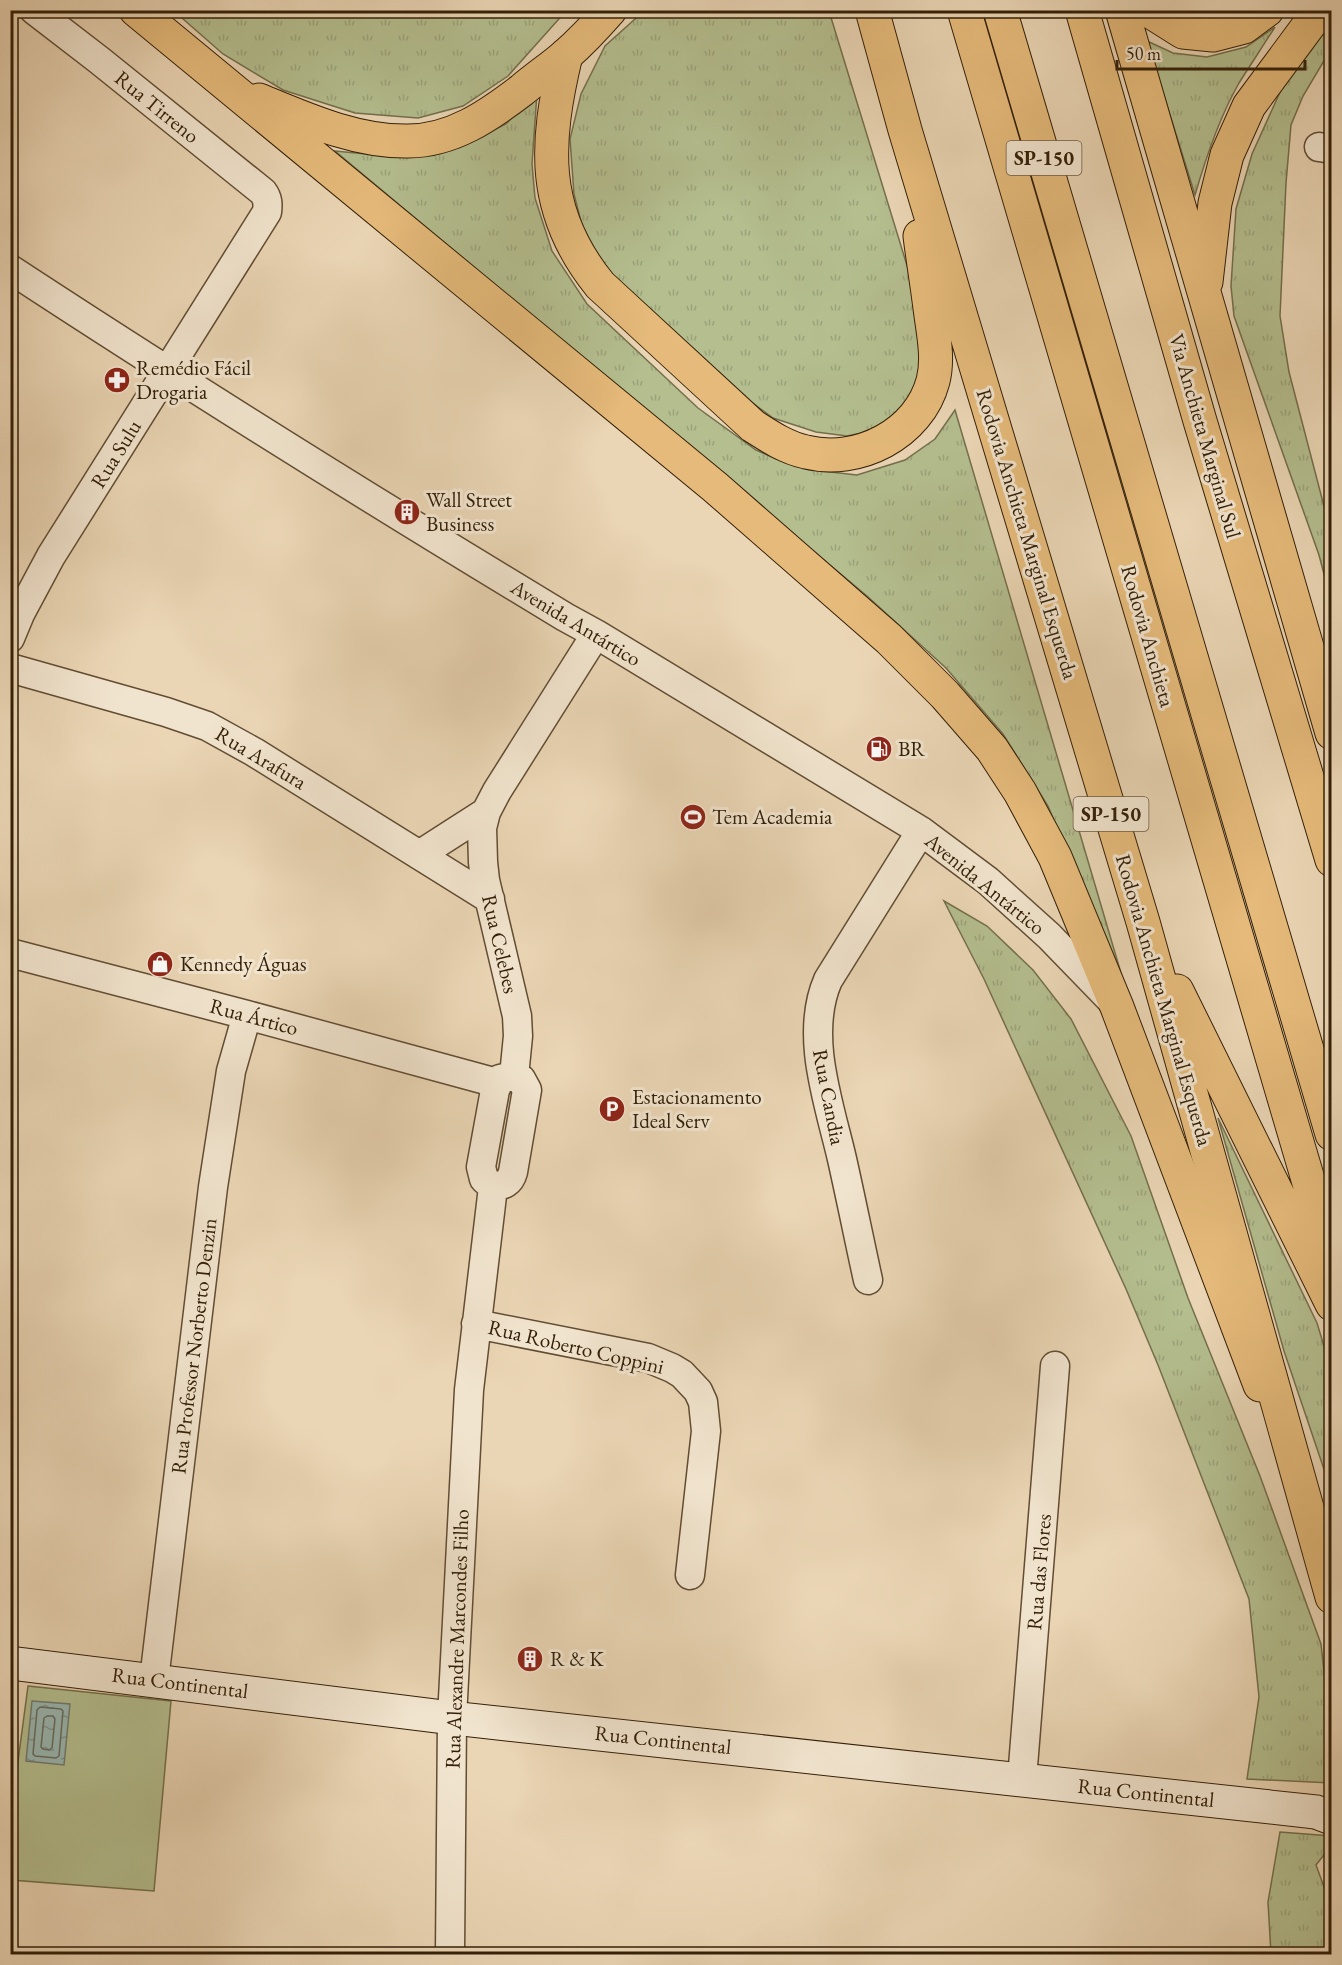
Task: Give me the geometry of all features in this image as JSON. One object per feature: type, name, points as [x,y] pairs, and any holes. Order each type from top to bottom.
[{"type":"main road","points":[[136,10],[716,487],[889,639],[945,695],[992,749],[1020,792],[1055,857],[1117,1007],[1304,1502]]},
{"type":"main road","points":[[227,86],[293,114],[336,129],[390,141],[424,141],[478,122],[566,55],[610,10]]},
{"type":"main road","name":"SP-150","points":[[872,10],[905,130]]},
{"type":"main road","name":"Rodovia Anchieta","points":[[964,10],[1332,1261]]},
{"type":"main road","name":"Rodovia Anchieta","points":[[1000,10],[1332,1134]]},
{"type":"main road","name":"Via Anchieta Marginal Sul","points":[[1082,10],[1203,432],[1332,860]]},
{"type":"main road","points":[[1122,10],[1332,733]]},
{"type":"main road","points":[[1148,10],[1183,33],[1213,36],[1244,27],[1267,10]]},
{"type":"main road","points":[[1204,296],[1215,203],[1227,154],[1249,106],[1320,10]]},
{"type":"main road","points":[[566,55],[551,144],[552,185],[563,225],[584,265],[600,285],[753,426],[770,438],[807,453],[824,455],[849,453],[873,447],[887,440],[906,426],[921,409],[933,380],[934,338],[905,130]]},
{"type":"main road","name":"Rodovia Anchieta Marginal Esquerda","points":[[905,130],[1143,922],[1332,1597]]},
{"type":"main road","points":[[1143,922],[1332,1304]]},
{"type":"street","name":"Rua Tirreno","points":[[34,10],[262,192],[267,197],[267,212]]},
{"type":"street","name":"Rua Sulu","points":[[10,638],[51,556],[267,212]]},
{"type":"street","name":"Avenida Antártico","points":[[10,269],[168,372],[541,603],[921,831],[988,882],[1049,936],[1117,1007]]},
{"type":"street","name":"Rua Celebes","points":[[476,1324],[493,1187],[484,1179],[481,1167],[518,1036],[517,1016],[485,880],[482,828],[486,812],[510,768],[596,634]]},
{"type":"street","name":"Rua Arafura","points":[[10,668],[166,712],[207,726],[254,752],[490,899]]},
{"type":"street","name":"Rua Celebes","points":[[419,855],[486,812]]},
{"type":"street","name":"Rua Candia","points":[[868,1280],[819,1058],[819,1013],[823,991],[828,980],[921,831]]},
{"type":"street","name":"Rua Ártico","points":[[10,953],[506,1079]]},
{"type":"street","name":"Rua Professor Norberto Denzin","points":[[154,1680],[213,1187],[231,1071],[247,1015]]},
{"type":"street","name":"Rua Roberto Coppini","points":[[476,1324],[648,1358],[672,1368],[691,1382],[703,1402],[706,1431],[690,1575]]},
{"type":"street","name":"Rua Alexandre Marcondes Filho","points":[[450,1954],[452,1718],[469,1390],[476,1324]]},
{"type":"street","name":"Rua das Flores","points":[[1022,1779],[1055,1366]]},
{"type":"street","name":"Rua Continental","points":[[10,1663],[452,1718],[1326,1813]]},
{"type":"green space","points":[[174,11],[566,11],[508,76],[463,106],[418,118],[355,113],[283,90],[223,54]]},
{"type":"green space","points":[[644,11],[829,11],[920,308],[920,386],[881,429],[847,436],[816,432],[773,418],[731,387],[621,285],[586,241],[574,194],[570,139],[581,94],[605,46]]},
{"type":"green space","points":[[1331,15],[1331,49],[1303,96],[1291,125],[1280,316],[1289,372],[1331,533],[1331,601],[1319,555],[1234,316],[1231,286],[1236,209],[1252,154],[1281,90]]},
{"type":"green space","points":[[1275,27],[1239,83],[1225,110],[1208,152],[1195,195],[1147,41],[1173,53],[1207,57],[1246,47]]},
{"type":"green space","points":[[537,93],[532,164],[535,198],[552,251],[587,304],[698,408],[756,450],[776,459],[813,470],[857,475],[905,460],[935,439],[955,410],[1126,990],[1048,806],[1003,734],[946,668],[867,596],[335,151],[407,154],[458,148],[506,124]]},
{"type":"green space","points":[[944,901],[987,926],[1033,970],[1071,1019],[1131,1136],[1188,1298],[1260,1476],[1321,1644],[1331,1737],[1331,1783],[1247,1779],[1259,1697],[1249,1599],[1126,1289],[984,979]]},
{"type":"green space","points":[[1218,1118],[1317,1323],[1331,1369],[1331,1490],[1284,1351]]},
{"type":"green space","points":[[28,1686],[171,1701],[154,1891],[11,1880],[11,1814]]},
{"type":"green space","points":[[1280,1832],[1331,1836],[1331,1846],[1316,1865],[1331,1906],[1331,1954],[1271,1954],[1268,1902]]},
{"type":"water","points":[[32,1701],[70,1704],[64,1765],[26,1761]]},
{"type":"place","name":"Remédio Fácil Drogaria","points":[[117,380]]},
{"type":"place","name":"Wall Street Business","points":[[407,512]]},
{"type":"place","name":"BR","points":[[879,749]]},
{"type":"place","name":"Tem Academia","points":[[693,817]]},
{"type":"place","name":"Kennedy Águas","points":[[160,964]]},
{"type":"place","name":"Estacionamento Ideal Serv","points":[[612,1109]]},
{"type":"place","name":"R & K","points":[[530,1659]]}]
